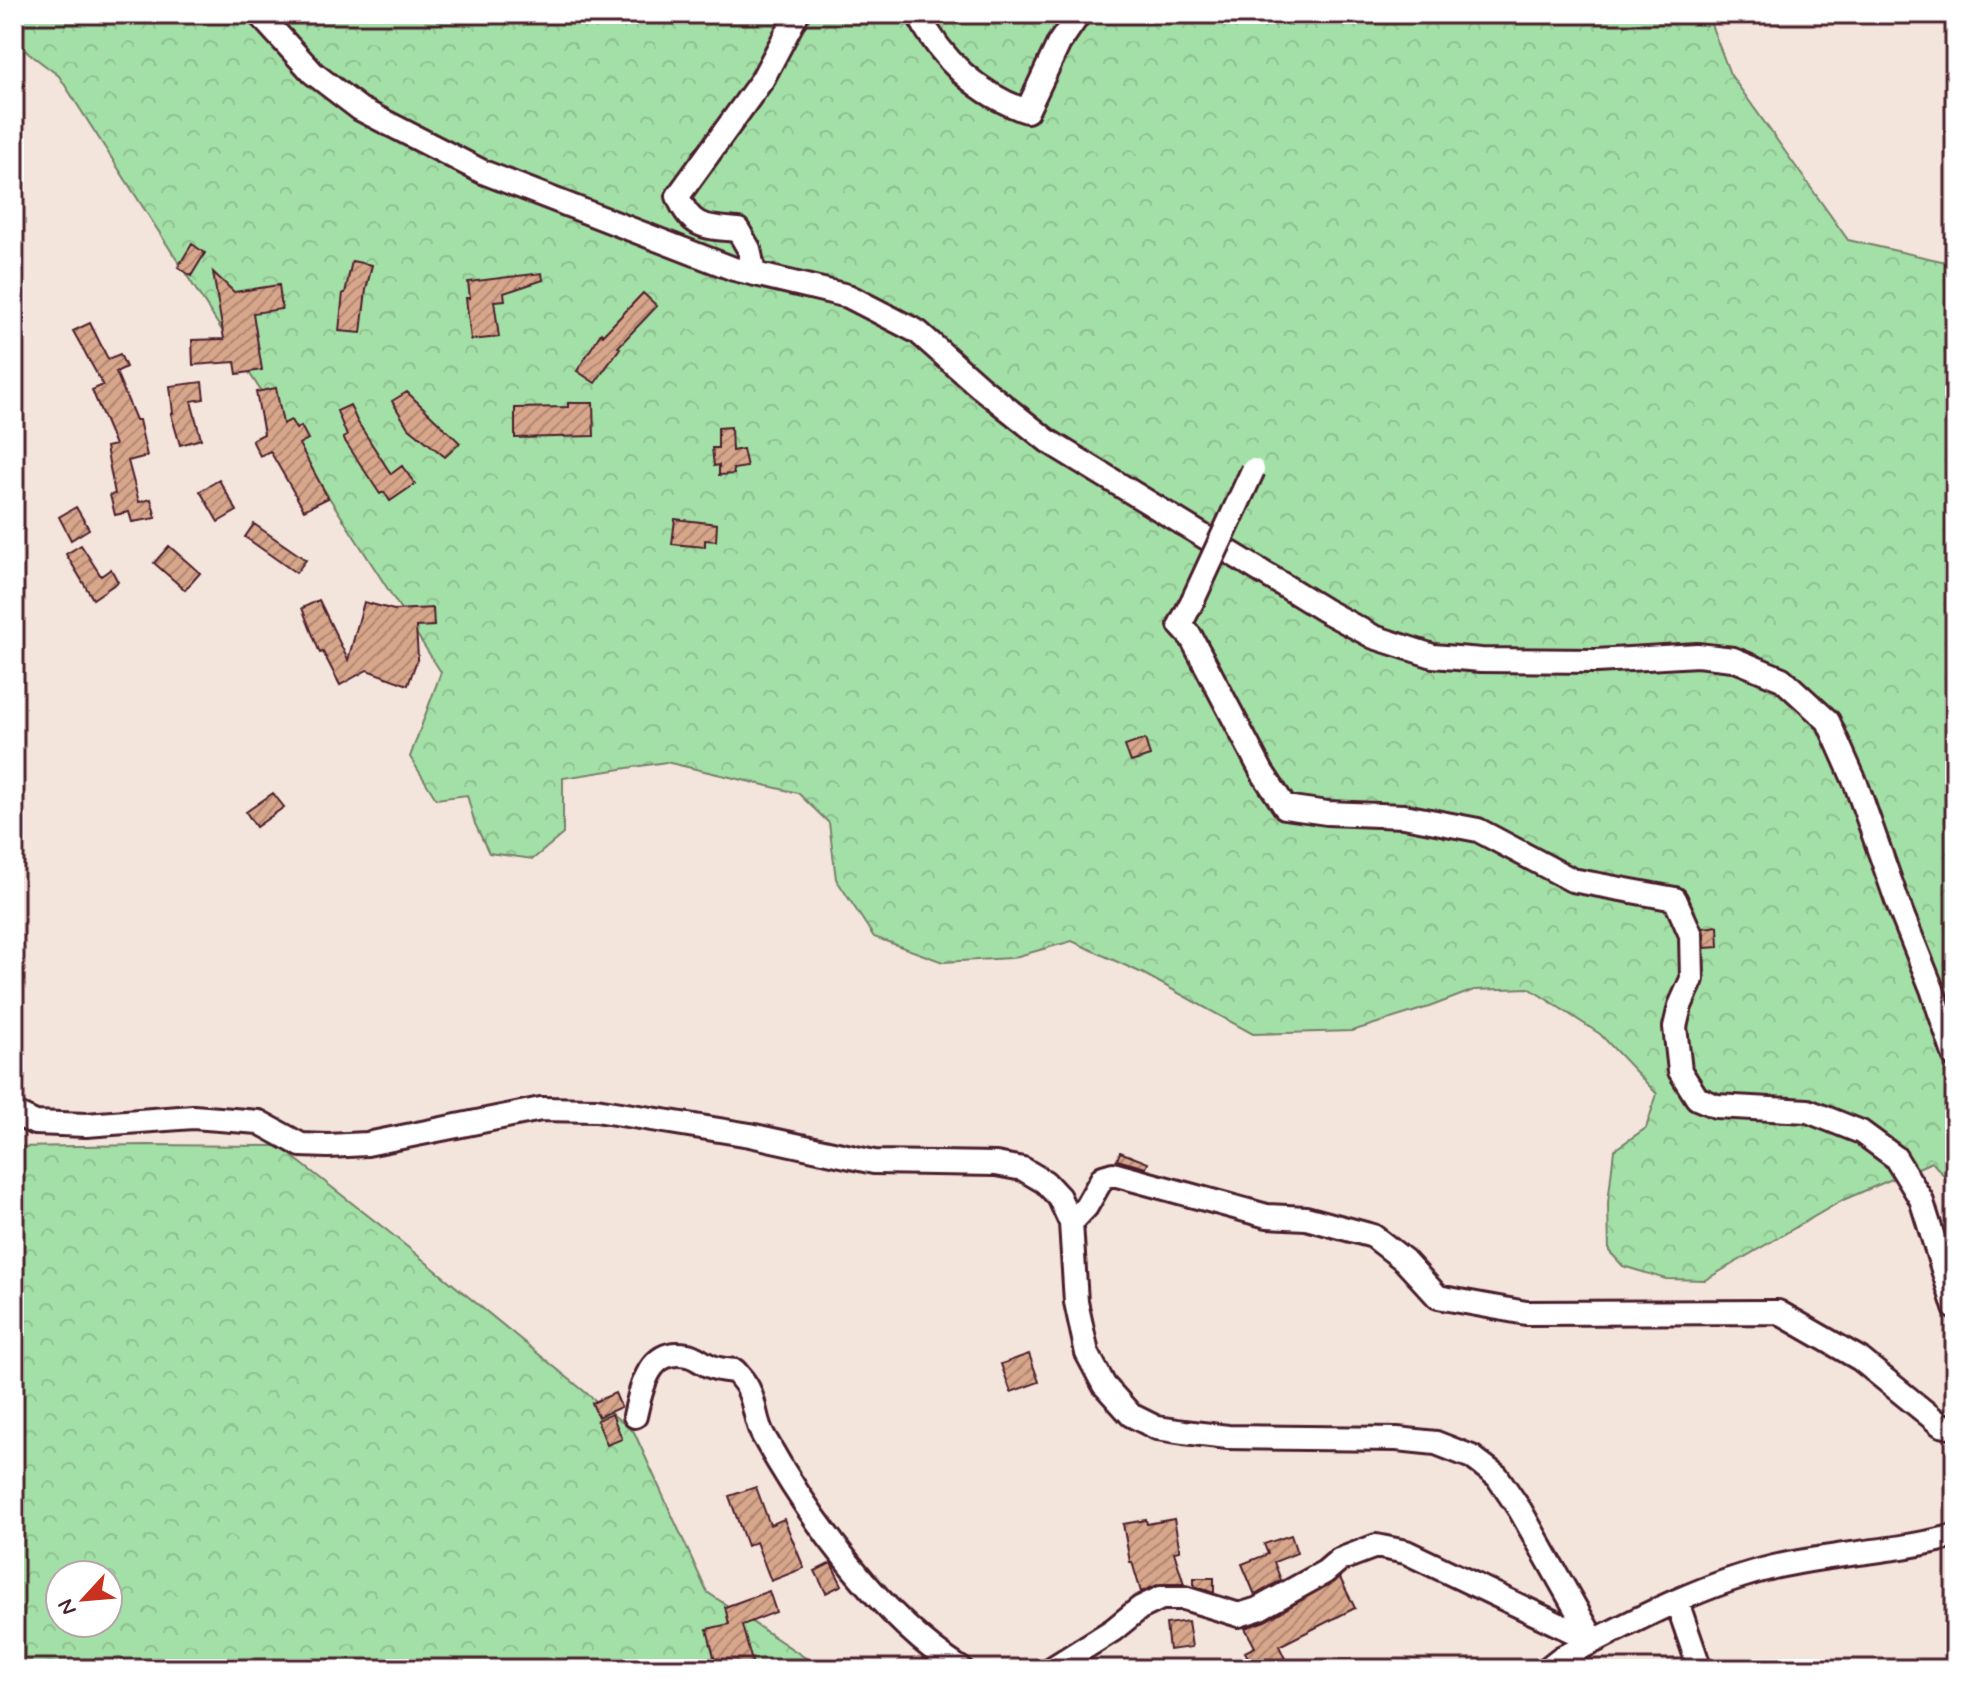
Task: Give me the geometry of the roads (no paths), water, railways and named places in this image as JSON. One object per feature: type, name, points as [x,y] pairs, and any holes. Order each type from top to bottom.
[{"type":"street","points":[[259,14],[313,73],[360,109],[483,172],[734,269],[848,296],[918,332],[1048,441],[1324,610],[1374,637],[1433,656],[1481,660],[1596,661],[1650,656],[1709,656],[1733,659],[1782,679],[1828,721],[1856,784],[1955,1057]]},
{"type":"street","points":[[754,273],[749,249],[738,230],[700,226],[684,211],[678,196],[762,80],[797,14]]},
{"type":"street","points":[[918,14],[930,37],[962,74],[1001,102],[1027,111],[1059,43],[1079,14]]},
{"type":"street","points":[[1253,470],[1180,625],[1196,647],[1262,772],[1285,807],[1327,813],[1404,816],[1478,830],[1572,880],[1675,899],[1691,935],[1692,979],[1675,1027],[1680,1071],[1697,1098],[1716,1106],[1808,1111],[1861,1132],[1895,1157],[1921,1199],[1955,1308]]},
{"type":"street","points":[[14,1113],[35,1123],[86,1125],[193,1117],[259,1122],[301,1145],[328,1146],[367,1144],[541,1109],[596,1110],[750,1135],[874,1162],[996,1164],[1023,1169],[1045,1182],[1071,1223],[1076,1302],[1087,1353],[1104,1385],[1131,1415],[1157,1428],[1184,1432],[1228,1437],[1397,1439],[1436,1443],[1472,1457],[1497,1476],[1520,1510],[1594,1641]]},
{"type":"street","points":[[1071,1223],[1086,1207],[1103,1177],[1113,1174],[1267,1216],[1306,1218],[1373,1236],[1404,1260],[1438,1297],[1526,1313],[1778,1312],[1860,1359],[1941,1425],[1955,1428]]},
{"type":"street","points":[[635,1416],[645,1375],[656,1362],[673,1355],[688,1355],[713,1368],[735,1371],[749,1390],[759,1430],[796,1494],[872,1589],[914,1633],[961,1669]]},
{"type":"street","points":[[1547,1669],[1594,1641],[1706,1587],[1776,1567],[1924,1545],[1955,1536]]},
{"type":"street","points":[[1051,1669],[1113,1630],[1140,1608],[1161,1598],[1184,1598],[1239,1615],[1258,1609],[1325,1572],[1339,1560],[1376,1546],[1406,1552],[1594,1641]]},
{"type":"street","points":[[1677,1602],[1700,1669]]}]
